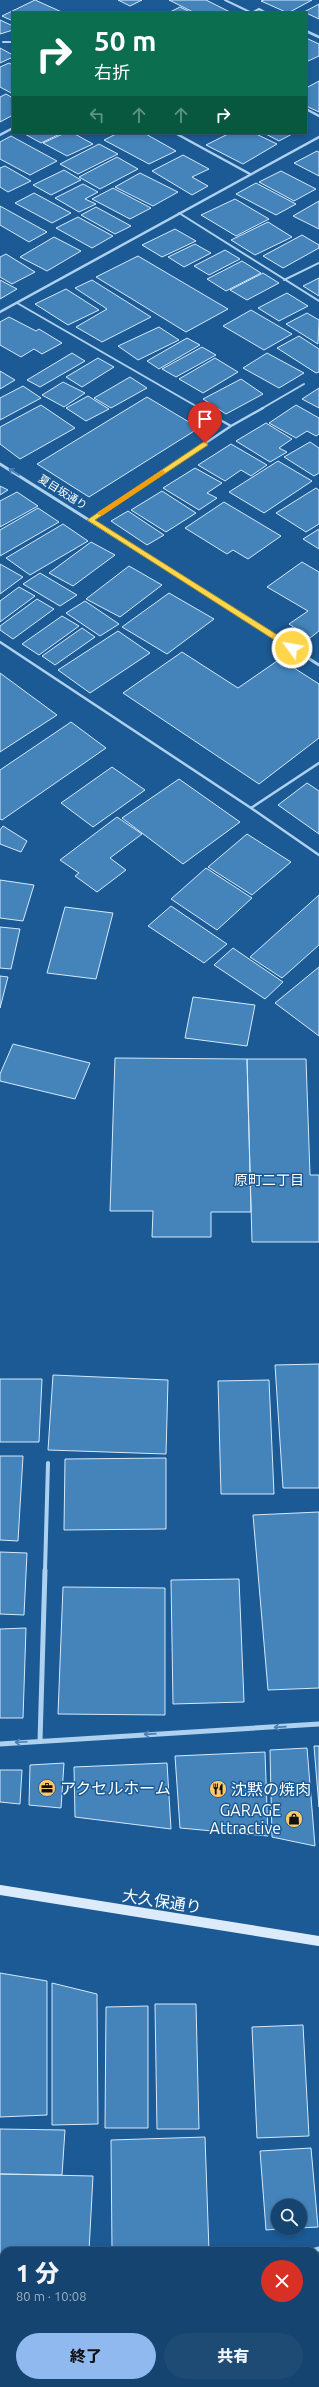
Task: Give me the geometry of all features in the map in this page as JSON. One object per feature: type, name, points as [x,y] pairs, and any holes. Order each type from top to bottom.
[{"type":"main road","name":"大久保通り","points":[[0,1890],[319,1941]]},
{"type":"street","points":[[254,12],[259,10],[264,12]]},
{"type":"street","points":[[307,31],[319,37]]},
{"type":"street","points":[[307,110],[319,116]]},
{"type":"street","points":[[0,135],[12,129]]},
{"type":"street","points":[[177,134],[250,174]]},
{"type":"street","points":[[0,312],[319,137]]},
{"type":"street","name":"夏目坂通り","points":[[0,464],[319,665]]},
{"type":"street","points":[[40,1741],[48,1463]]},
{"type":"street","points":[[0,1744],[319,1724]]},
{"type":"lane","points":[[225,0],[250,12]]},
{"type":"lane","points":[[3,42],[12,42]]},
{"type":"lane","points":[[179,213],[319,301]]},
{"type":"lane","points":[[284,280],[319,263]]},
{"type":"lane","points":[[17,302],[231,426]]},
{"type":"lane","points":[[91,520],[231,426],[304,384]]},
{"type":"lane","points":[[0,642],[251,808],[319,855]]},
{"type":"lane","points":[[251,808],[319,763]]},
{"type":"building","points":[[35,0],[62,12],[12,12],[12,21],[2,16]]},
{"type":"building","points":[[118,0],[142,0],[130,6]]},
{"type":"building","points":[[169,0],[206,0],[230,12],[193,12]]},
{"type":"building","points":[[312,0],[290,12],[286,12],[261,1]]},
{"type":"building","points":[[319,4],[319,19],[307,13],[307,12],[304,12]]},
{"type":"building","points":[[180,7],[190,12],[170,12]]},
{"type":"building","points":[[0,20],[12,26],[12,30],[0,34]]},
{"type":"building","points":[[307,38],[319,44],[319,56],[307,62]]},
{"type":"building","points":[[0,48],[12,54],[12,57],[0,63]]},
{"type":"building","points":[[9,63],[12,64],[12,93],[0,87],[0,67]]},
{"type":"building","points":[[319,81],[319,112],[307,106],[307,87]]},
{"type":"building","points":[[6,94],[12,97],[12,116],[0,122],[0,97]]},
{"type":"building","points":[[25,134],[60,134],[41,143]]},
{"type":"building","points":[[63,134],[75,134],[93,144],[67,156],[43,143]]},
{"type":"building","points":[[116,134],[146,134],[176,151],[149,164],[104,140]]},
{"type":"building","points":[[228,134],[256,134],[277,144],[243,164],[206,145]]},
{"type":"building","points":[[266,134],[292,134],[279,141]]},
{"type":"building","points":[[11,136],[57,161],[30,175],[0,159],[0,142]]},
{"type":"building","points":[[99,144],[118,154],[78,174],[60,164]]},
{"type":"building","points":[[317,151],[319,152],[319,176],[294,163]]},
{"type":"building","points":[[183,155],[209,169],[192,177],[208,186],[192,195],[152,171]]},
{"type":"building","points":[[117,157],[138,169],[100,189],[79,177]]},
{"type":"building","points":[[5,166],[31,181],[8,192],[0,187],[0,168]]},
{"type":"building","points":[[64,170],[81,180],[51,195],[33,185]]},
{"type":"building","points":[[281,171],[316,189],[294,201],[259,182]]},
{"type":"building","points":[[140,173],[178,192],[153,206],[115,187]]},
{"type":"building","points":[[256,183],[296,204],[276,215],[236,194]]},
{"type":"building","points":[[83,184],[98,192],[85,199],[96,204],[79,212],[55,198]]},
{"type":"building","points":[[113,188],[151,208],[130,219],[92,199]]},
{"type":"building","points":[[34,193],[71,213],[52,223],[15,203]]},
{"type":"building","points":[[235,199],[269,219],[236,236],[201,215]]},
{"type":"building","points":[[319,201],[319,229],[293,216]]},
{"type":"building","points":[[0,206],[47,232],[29,242],[0,225]]},
{"type":"building","points":[[96,207],[131,226],[115,234],[81,215]]},
{"type":"building","points":[[78,217],[113,236],[92,248],[56,228]]},
{"type":"building","points":[[268,222],[292,237],[255,255],[231,240]]},
{"type":"building","points":[[175,229],[196,241],[162,257],[142,245]]},
{"type":"building","points":[[302,235],[319,245],[319,248],[283,268],[263,256]]},
{"type":"building","points":[[54,237],[81,251],[47,271],[20,257]]},
{"type":"building","points":[[195,244],[211,253],[184,267],[168,257]]},
{"type":"building","points":[[225,250],[240,259],[209,275],[194,266]]},
{"type":"building","points":[[6,254],[35,272],[12,284],[0,277],[0,257]]},
{"type":"building","points":[[138,256],[228,309],[186,332],[96,277]]},
{"type":"building","points":[[242,261],[261,273],[226,291],[207,279]]},
{"type":"building","points":[[263,273],[279,283],[247,300],[230,290]]},
{"type":"building","points":[[319,278],[319,296],[303,286]]},
{"type":"building","points":[[0,280],[17,289],[0,299]]},
{"type":"building","points":[[92,280],[151,317],[102,342],[76,327],[107,309],[75,288]]},
{"type":"building","points":[[66,289],[99,310],[68,325],[35,304]]},
{"type":"building","points":[[287,293],[308,306],[279,321],[258,308]]},
{"type":"building","points":[[251,310],[292,334],[264,350],[223,326]]},
{"type":"building","points":[[307,313],[319,320],[318,344],[286,324]]},
{"type":"building","points":[[9,317],[36,331],[39,329],[62,343],[42,354],[34,349],[21,357],[0,345],[0,322]]},
{"type":"building","points":[[159,327],[179,340],[138,360],[118,346]]},
{"type":"building","points":[[299,336],[319,349],[319,372],[316,373],[277,348]]},
{"type":"building","points":[[187,338],[200,345],[159,369],[147,361]]},
{"type":"building","points":[[202,347],[216,355],[176,377],[162,369]]},
{"type":"building","points":[[72,353],[85,361],[40,387],[27,380]]},
{"type":"building","points":[[267,353],[304,373],[279,388],[243,368]]},
{"type":"building","points":[[98,358],[114,367],[82,387],[66,377]]},
{"type":"building","points":[[215,358],[238,372],[203,393],[179,379]]},
{"type":"building","points":[[0,371],[15,380],[0,389]]},
{"type":"building","points":[[130,377],[147,388],[111,408],[94,398]]},
{"type":"building","points":[[241,379],[263,394],[226,414],[203,399]]},
{"type":"building","points":[[63,382],[85,393],[64,407],[42,395]]},
{"type":"building","points":[[23,386],[41,398],[0,420],[0,398]]},
{"type":"building","points":[[319,388],[319,408],[302,399]]},
{"type":"building","points":[[88,396],[109,409],[86,421],[66,408]]},
{"type":"building","points":[[147,397],[199,428],[89,497],[37,464]]},
{"type":"building","points":[[41,405],[75,428],[20,459],[0,444],[0,427]]},
{"type":"building","points":[[296,405],[319,418],[319,434],[316,436],[307,431],[296,438],[269,423]]},
{"type":"building","points":[[266,423],[292,439],[279,448],[287,452],[270,462],[236,441]]},
{"type":"building","points":[[310,442],[319,448],[319,473],[314,476],[284,457]]},
{"type":"building","points":[[231,444],[267,465],[251,476],[241,470],[225,481],[198,465]]},
{"type":"building","points":[[278,461],[312,481],[264,513],[229,492]]},
{"type":"building","points":[[195,468],[222,483],[207,493],[217,498],[199,510],[163,488]]},
{"type":"building","points":[[0,486],[8,490],[0,495]]},
{"type":"building","points":[[316,488],[319,490],[319,524],[306,532],[276,513]]},
{"type":"building","points":[[162,491],[196,513],[166,532],[131,510]]},
{"type":"building","points":[[17,492],[38,506],[0,527],[0,501]]},
{"type":"building","points":[[224,502],[281,536],[248,559],[233,550],[227,554],[185,528]]},
{"type":"building","points":[[38,508],[59,522],[0,556],[0,530]]},
{"type":"building","points":[[128,511],[164,535],[147,545],[111,521]]},
{"type":"building","points":[[63,524],[88,541],[30,575],[6,558]]},
{"type":"building","points":[[319,529],[319,549],[303,539]]},
{"type":"building","points":[[91,542],[115,555],[73,586],[49,573]]},
{"type":"building","points":[[302,562],[319,572],[319,631],[310,638],[289,624],[308,611],[267,587]]},
{"type":"building","points":[[0,564],[23,577],[0,594]]},
{"type":"building","points":[[129,566],[162,585],[120,617],[86,599]]},
{"type":"building","points":[[40,573],[77,595],[60,606],[23,584]]},
{"type":"building","points":[[19,587],[35,596],[0,622],[0,601]]},
{"type":"building","points":[[169,593],[214,619],[167,654],[122,627]]},
{"type":"building","points":[[37,599],[54,609],[13,639],[0,630],[0,626]]},
{"type":"building","points":[[85,601],[119,624],[100,636],[66,613]]},
{"type":"building","points":[[62,616],[79,626],[39,655],[22,644]]},
{"type":"building","points":[[82,628],[95,637],[55,665],[42,656]]},
{"type":"building","points":[[118,631],[150,653],[90,693],[58,670]]},
{"type":"building","points":[[182,652],[238,688],[280,659],[319,684],[319,738],[259,784],[123,693]]},
{"type":"building","points":[[0,673],[57,715],[0,752]]},
{"type":"building","points":[[71,722],[106,748],[2,820],[0,819],[0,770]]},
{"type":"building","points":[[112,767],[145,790],[93,827],[61,803]]},
{"type":"building","points":[[179,779],[240,822],[183,864],[122,818]]},
{"type":"building","points":[[307,783],[319,791],[319,834],[278,805]]},
{"type":"building","points":[[117,817],[142,834],[110,858],[126,870],[97,892],[75,876],[79,873],[60,860]]},
{"type":"building","points":[[3,826],[27,841],[21,852],[0,844],[0,830]]},
{"type":"building","points":[[247,834],[291,862],[252,895],[208,867]]},
{"type":"building","points":[[206,868],[252,898],[217,930],[171,899]]},
{"type":"building","points":[[0,880],[34,885],[23,921],[0,918]]},
{"type":"building","points":[[319,895],[319,945],[282,978],[250,957]]},
{"type":"building","points":[[171,906],[227,944],[204,963],[148,926]]},
{"type":"building","points":[[65,907],[113,913],[96,979],[47,973]]},
{"type":"building","points":[[0,927],[20,929],[11,969],[0,968]]},
{"type":"building","points":[[233,948],[283,982],[265,999],[214,965]]},
{"type":"building","points":[[319,967],[319,1036],[275,1003]]},
{"type":"building","points":[[0,976],[8,977],[0,1008]]},
{"type":"building","points":[[193,997],[255,1005],[247,1046],[185,1038]]},
{"type":"building","points":[[13,1044],[90,1063],[75,1099],[0,1081],[0,1074]]},
{"type":"building","points":[[115,1058],[247,1059],[251,1212],[211,1212],[211,1237],[152,1237],[153,1211],[110,1211]]},
{"type":"building","points":[[247,1059],[306,1059],[310,1175],[319,1175],[319,1242],[252,1242]]},
{"type":"building","points":[[319,1364],[319,1488],[283,1488],[275,1365]]},
{"type":"building","points":[[53,1375],[168,1380],[166,1454],[48,1450]]},
{"type":"building","points":[[0,1379],[42,1379],[39,1442],[0,1442]]},
{"type":"building","points":[[269,1380],[274,1494],[221,1494],[218,1381]]},
{"type":"building","points":[[0,1456],[23,1456],[18,1541],[0,1540]]},
{"type":"building","points":[[166,1458],[166,1529],[64,1530],[65,1459]]},
{"type":"building","points":[[319,1512],[319,1688],[268,1690],[253,1515]]},
{"type":"building","points":[[0,1552],[27,1553],[24,1615],[0,1614]]},
{"type":"building","points":[[239,1579],[244,1702],[173,1704],[171,1580]]},
{"type":"building","points":[[63,1587],[165,1588],[165,1715],[58,1714]]},
{"type":"building","points":[[26,1628],[23,1718],[0,1718],[0,1629]]},
{"type":"building","points":[[314,1746],[319,1746],[319,1807]]},
{"type":"building","points":[[307,1748],[315,1846],[272,1837],[270,1750]]},
{"type":"building","points":[[265,1752],[268,1836],[180,1828],[175,1756]]},
{"type":"building","points":[[64,1763],[61,1808],[29,1805],[30,1765]]},
{"type":"building","points":[[167,1763],[171,1829],[75,1817],[74,1767]]},
{"type":"building","points":[[0,1770],[22,1770],[20,1804],[0,1802]]},
{"type":"building","points":[[0,1973],[47,1981],[47,2115],[0,2117]]},
{"type":"building","points":[[52,1983],[97,1994],[98,2124],[52,2125]]},
{"type":"building","points":[[155,2004],[196,2004],[199,2129],[157,2129]]},
{"type":"building","points":[[148,2006],[148,2128],[105,2128],[106,2007]]},
{"type":"building","points":[[303,2025],[309,2136],[257,2138],[252,2027]]},
{"type":"building","points":[[0,2129],[65,2130],[62,2175],[0,2174]]},
{"type":"building","points":[[205,2137],[209,2247],[112,2247],[111,2140]]},
{"type":"building","points":[[311,2148],[318,2227],[307,2228],[307,2199],[271,2199],[271,2230],[266,2230],[260,2151]]},
{"type":"building","points":[[0,2174],[93,2176],[89,2247],[0,2247]]},
{"type":"slow traffic","points":[[100,513],[163,472]]},
{"type":"place","name":"アクセルホーム","points":[[47,1788]]},
{"type":"place","name":"沈黙の焼肉","points":[[218,1789]]},
{"type":"place","name":"GARAGE Attractive","points":[[294,1819]]},
{"type":"district","name":"原町二丁目","points":[[269,1180]]},
{"type":"route","points":[[205,443],[91,520],[292,648]]}]
